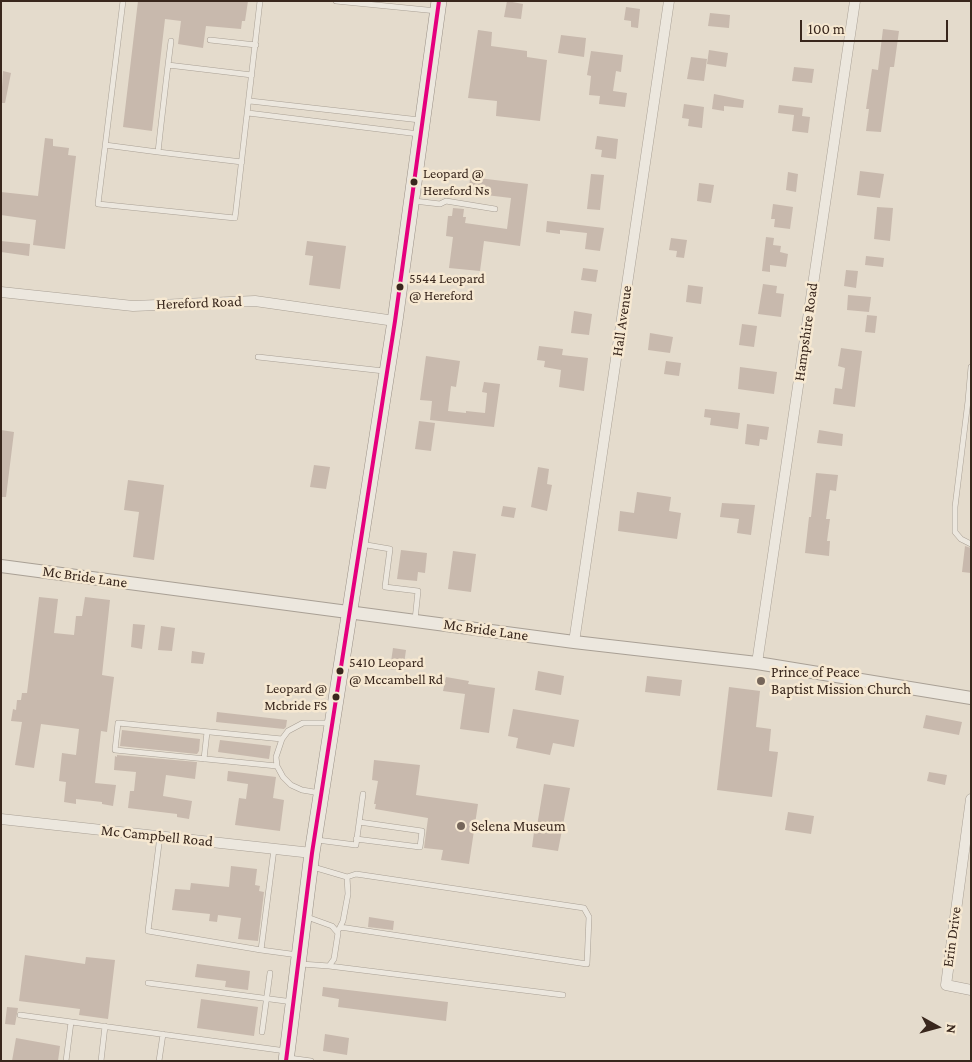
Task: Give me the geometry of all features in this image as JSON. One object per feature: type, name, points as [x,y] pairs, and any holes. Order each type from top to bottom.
[{"type":"main road","points":[[286,1056],[312,853],[395,321],[438,6]]},
{"type":"street","name":"Hall Avenue","points":[[574,642],[669,1]]},
{"type":"street","name":"Hampshire Road","points":[[757,663],[856,1]]},
{"type":"street","name":"Hereford Road","points":[[1,292],[132,306],[255,301],[395,321]]},
{"type":"street","name":"Mc Bride Lane","points":[[1,566],[574,642],[757,663],[971,698]]},
{"type":"street","name":"Erin Drive","points":[[971,799],[946,985],[971,990]]},
{"type":"street","name":"Mc Campbell Road","points":[[1,819],[312,853]]},
{"type":"lane","points":[[123,1],[98,204],[235,218],[250,102],[260,1]]},
{"type":"lane","points":[[336,1],[438,6]]},
{"type":"lane","points":[[210,40],[256,45]]},
{"type":"lane","points":[[158,152],[171,41]]},
{"type":"lane","points":[[168,65],[252,75]]},
{"type":"lane","points":[[250,102],[337,111],[422,127]]},
{"type":"lane","points":[[336,124],[337,111]]},
{"type":"lane","points":[[248,112],[336,124],[422,127]]},
{"type":"lane","points":[[105,146],[242,162]]},
{"type":"lane","points":[[412,201],[440,204],[446,201],[495,209]]},
{"type":"lane","points":[[258,357],[387,372]]},
{"type":"lane","points":[[971,367],[969,400],[955,507],[954,532],[961,539],[971,544]]},
{"type":"lane","points":[[360,544],[390,549],[385,587],[418,591],[415,621]]},
{"type":"lane","points":[[277,766],[115,750],[118,723],[282,739]]},
{"type":"lane","points":[[321,794],[302,790],[291,785],[283,777],[277,766],[276,757],[282,739],[288,731],[303,723],[333,723]]},
{"type":"lane","points":[[204,758],[207,732]]},
{"type":"lane","points":[[312,853],[356,845],[363,794]]},
{"type":"lane","points":[[356,839],[420,847],[422,831],[359,822]]},
{"type":"lane","points":[[160,836],[148,931],[261,950],[329,966],[563,995]]},
{"type":"lane","points":[[261,950],[274,849]]},
{"type":"lane","points":[[312,853],[347,877]]},
{"type":"lane","points":[[304,916],[339,930],[587,964],[589,917],[584,908],[356,874],[347,877]]},
{"type":"lane","points":[[329,966],[334,959],[348,894],[347,877]]},
{"type":"lane","points":[[262,1032],[270,973]]},
{"type":"lane","points":[[148,983],[293,1002]]},
{"type":"lane","points":[[20,1015],[163,1034],[311,1061]]},
{"type":"lane","points":[[66,1061],[71,1022]]},
{"type":"lane","points":[[101,1061],[105,1026]]},
{"type":"lane","points":[[160,1061],[163,1034]]},
{"type":"building","points":[[138,1],[248,1],[245,21],[242,21],[241,29],[206,26],[203,48],[178,44],[181,21],[165,19],[152,131],[123,127]]},
{"type":"building","points":[[507,1],[523,4],[521,19],[504,17]]},
{"type":"building","points":[[626,7],[640,9],[638,28],[631,27],[631,21],[624,20]]},
{"type":"building","points":[[710,13],[730,15],[729,28],[708,26]]},
{"type":"building","points":[[883,29],[899,31],[894,67],[890,67],[881,132],[866,131],[869,109],[866,109],[872,69],[878,70]]},
{"type":"building","points":[[478,30],[492,32],[491,46],[527,51],[527,57],[547,60],[540,121],[496,116],[497,101],[468,98]]},
{"type":"building","points":[[561,35],[586,38],[584,57],[558,53]]},
{"type":"building","points":[[709,50],[728,53],[726,67],[707,64]]},
{"type":"building","points":[[591,51],[623,55],[621,72],[616,71],[613,91],[627,93],[625,107],[599,104],[600,96],[589,95],[591,76],[587,75]]},
{"type":"building","points":[[691,57],[707,59],[704,81],[687,79]]},
{"type":"building","points":[[794,67],[814,69],[812,83],[792,81]]},
{"type":"building","points":[[3,71],[11,73],[5,103],[1,103]]},
{"type":"building","points":[[714,94],[744,100],[743,108],[724,106],[724,111],[712,109]]},
{"type":"building","points":[[684,104],[704,107],[702,128],[688,126],[689,119],[682,118]]},
{"type":"building","points":[[779,105],[803,108],[802,116],[810,117],[808,133],[792,131],[794,115],[778,113]]},
{"type":"building","points":[[597,136],[618,139],[616,159],[601,157],[602,150],[595,149]]},
{"type":"building","points":[[45,138],[53,139],[53,146],[69,148],[68,155],[76,156],[65,249],[33,245],[36,220],[1,215],[1,192],[38,196]]},
{"type":"building","points":[[860,171],[884,174],[880,198],[857,195]]},
{"type":"building","points":[[788,172],[798,174],[796,192],[786,190]]},
{"type":"building","points":[[591,174],[604,175],[600,210],[587,209]]},
{"type":"building","points":[[470,177],[528,184],[520,246],[484,241],[480,271],[449,268],[453,237],[446,236],[448,216],[452,216],[453,208],[464,209],[463,217],[466,217],[465,223],[507,229],[511,198],[469,193]]},
{"type":"building","points":[[699,183],[714,185],[711,203],[697,201]]},
{"type":"building","points":[[773,204],[793,207],[790,229],[774,227],[775,219],[771,219]]},
{"type":"building","points":[[877,207],[893,208],[890,241],[874,239]]},
{"type":"building","points":[[547,221],[604,228],[600,251],[585,249],[587,233],[560,230],[560,234],[546,232]]},
{"type":"building","points":[[766,237],[774,238],[773,245],[781,246],[780,252],[788,254],[786,267],[770,265],[770,272],[762,271]]},
{"type":"building","points":[[671,238],[687,240],[684,258],[676,257],[677,251],[669,250]]},
{"type":"building","points":[[1,241],[30,244],[29,256],[1,252]]},
{"type":"building","points":[[307,241],[346,246],[340,289],[309,285],[313,256],[305,255]]},
{"type":"building","points":[[866,256],[884,258],[883,267],[865,265]]},
{"type":"building","points":[[583,268],[598,270],[596,282],[581,280]]},
{"type":"building","points":[[846,270],[858,271],[856,288],[844,286]]},
{"type":"building","points":[[763,284],[777,286],[776,293],[784,294],[781,317],[758,314]]},
{"type":"building","points":[[688,285],[703,287],[701,304],[686,302]]},
{"type":"building","points":[[848,295],[871,297],[869,312],[847,310]]},
{"type":"building","points":[[574,311],[592,314],[589,335],[571,333]]},
{"type":"building","points":[[867,315],[877,316],[875,333],[865,332]]},
{"type":"building","points":[[742,324],[757,326],[754,347],[739,345]]},
{"type":"building","points":[[650,333],[673,337],[670,353],[648,350]]},
{"type":"building","points":[[539,346],[563,349],[562,355],[588,358],[584,391],[559,387],[561,370],[544,367],[545,361],[537,360]]},
{"type":"building","points":[[841,348],[862,351],[855,407],[833,404],[835,388],[842,389],[845,368],[838,366]]},
{"type":"building","points":[[426,356],[460,361],[456,387],[451,386],[448,411],[485,413],[487,393],[482,392],[484,382],[500,384],[494,427],[430,420],[432,401],[420,400]]},
{"type":"building","points":[[666,361],[681,363],[679,376],[664,374]]},
{"type":"building","points":[[740,367],[777,372],[774,394],[738,389]]},
{"type":"building","points":[[705,409],[740,413],[738,429],[710,425],[711,418],[704,417]]},
{"type":"building","points":[[419,421],[435,423],[431,451],[415,449]]},
{"type":"building","points":[[747,424],[769,427],[767,440],[760,439],[759,446],[745,444]]},
{"type":"building","points":[[1,430],[14,432],[6,497],[1,497]]},
{"type":"building","points":[[819,430],[843,434],[842,446],[817,443]]},
{"type":"building","points":[[314,465],[330,467],[326,489],[310,487]]},
{"type":"building","points":[[538,467],[549,469],[547,484],[552,485],[547,511],[531,507]]},
{"type":"building","points":[[816,473],[838,475],[836,491],[830,490],[826,519],[830,519],[827,541],[830,541],[829,556],[805,553]]},
{"type":"building","points":[[128,480],[164,485],[154,560],[133,557],[139,512],[124,510]]},
{"type":"building","points":[[637,492],[671,497],[669,511],[681,513],[677,539],[618,531],[620,511],[634,513]]},
{"type":"building","points":[[722,503],[755,505],[751,535],[737,533],[739,519],[720,517]]},
{"type":"building","points":[[503,506],[516,508],[514,518],[501,516]]},
{"type":"building","points":[[965,546],[971,548],[971,573],[962,572]]},
{"type":"building","points":[[401,550],[427,553],[425,573],[418,572],[417,581],[397,579]]},
{"type":"building","points":[[453,551],[476,554],[471,592],[448,589]]},
{"type":"building","points":[[39,597],[58,599],[54,633],[74,635],[76,616],[82,616],[85,597],[110,600],[102,675],[114,677],[107,732],[101,731],[95,783],[116,785],[113,806],[102,804],[102,802],[76,799],[76,804],[64,802],[66,782],[59,781],[62,753],[76,755],[79,729],[41,724],[34,768],[15,765],[22,722],[11,721],[13,709],[16,710],[17,700],[21,700],[22,693],[27,693]]},
{"type":"building","points":[[133,624],[145,625],[142,649],[131,647]]},
{"type":"building","points":[[161,626],[175,628],[172,651],[158,650]]},
{"type":"building","points":[[393,648],[406,650],[403,671],[390,669]]},
{"type":"building","points":[[192,651],[205,653],[203,664],[191,663]]},
{"type":"building","points":[[538,671],[564,676],[561,695],[535,690]]},
{"type":"building","points":[[647,676],[682,680],[680,696],[645,692]]},
{"type":"building","points":[[446,677],[469,681],[468,684],[495,688],[489,733],[460,729],[465,694],[443,691]]},
{"type":"building","points":[[729,687],[760,691],[756,727],[771,729],[769,751],[778,752],[772,797],[717,790]]},
{"type":"building","points":[[513,709],[579,720],[574,747],[553,743],[550,755],[516,748],[518,738],[508,736]]},
{"type":"building","points":[[217,712],[287,720],[286,727],[284,729],[216,722]]},
{"type":"building","points":[[926,715],[962,722],[959,735],[923,728]]},
{"type":"building","points":[[122,730],[200,739],[199,751],[197,754],[120,746]]},
{"type":"building","points":[[220,740],[271,746],[269,759],[218,752]]},
{"type":"building","points":[[117,755],[197,762],[195,779],[166,775],[163,796],[192,801],[189,819],[177,817],[177,814],[128,808],[130,791],[134,791],[136,772],[114,770],[115,756],[117,757]]},
{"type":"building","name":"Selena Museum","points":[[374,760],[420,765],[416,795],[478,804],[469,864],[441,860],[443,850],[424,848],[428,818],[375,809],[376,804],[374,804],[378,781],[372,780]]},
{"type":"building","points":[[228,771],[276,777],[273,798],[284,800],[280,831],[235,825],[239,798],[246,799],[248,784],[227,781]]},
{"type":"building","points":[[929,772],[947,775],[945,785],[927,781]]},
{"type":"building","points":[[544,784],[570,788],[558,851],[532,847]]},
{"type":"building","points":[[788,812],[814,816],[811,834],[785,830]]},
{"type":"building","points":[[231,866],[257,869],[255,885],[260,886],[259,891],[264,892],[258,941],[238,939],[241,918],[218,915],[217,922],[209,921],[210,914],[172,910],[175,889],[190,890],[191,883],[229,887]]},
{"type":"building","points":[[369,917],[394,921],[393,930],[368,927]]},
{"type":"building","points":[[25,955],[85,964],[86,957],[115,960],[108,1019],[79,1015],[80,1009],[19,1001]]},
{"type":"building","points":[[197,964],[250,971],[248,990],[225,987],[226,981],[195,977]]},
{"type":"building","points":[[323,987],[448,1002],[446,1021],[338,1007],[339,999],[322,996]]},
{"type":"building","points":[[201,999],[258,1007],[254,1036],[197,1028]]},
{"type":"building","points":[[7,1007],[18,1008],[15,1025],[5,1024]]},
{"type":"building","points":[[325,1034],[349,1038],[347,1055],[323,1051]]},
{"type":"building","points":[[16,1038],[60,1046],[58,1061],[12,1061]]},
{"type":"transit line","points":[[286,1061],[312,853],[395,321],[439,1]]},
{"type":"place","name":"Leopard @ Hereford Ns","points":[[414,182]]},
{"type":"place","name":"5544 Leopard @ Hereford","points":[[400,287]]},
{"type":"place","name":"5410 Leopard @ Mccambell Rd","points":[[340,671]]},
{"type":"place","name":"Prince of Peace Baptist Mission Church","points":[[761,681]]},
{"type":"place","name":"Leopard @ Mcbride FS","points":[[336,697]]},
{"type":"place","name":"Selena Museum","points":[[461,826]]}]
